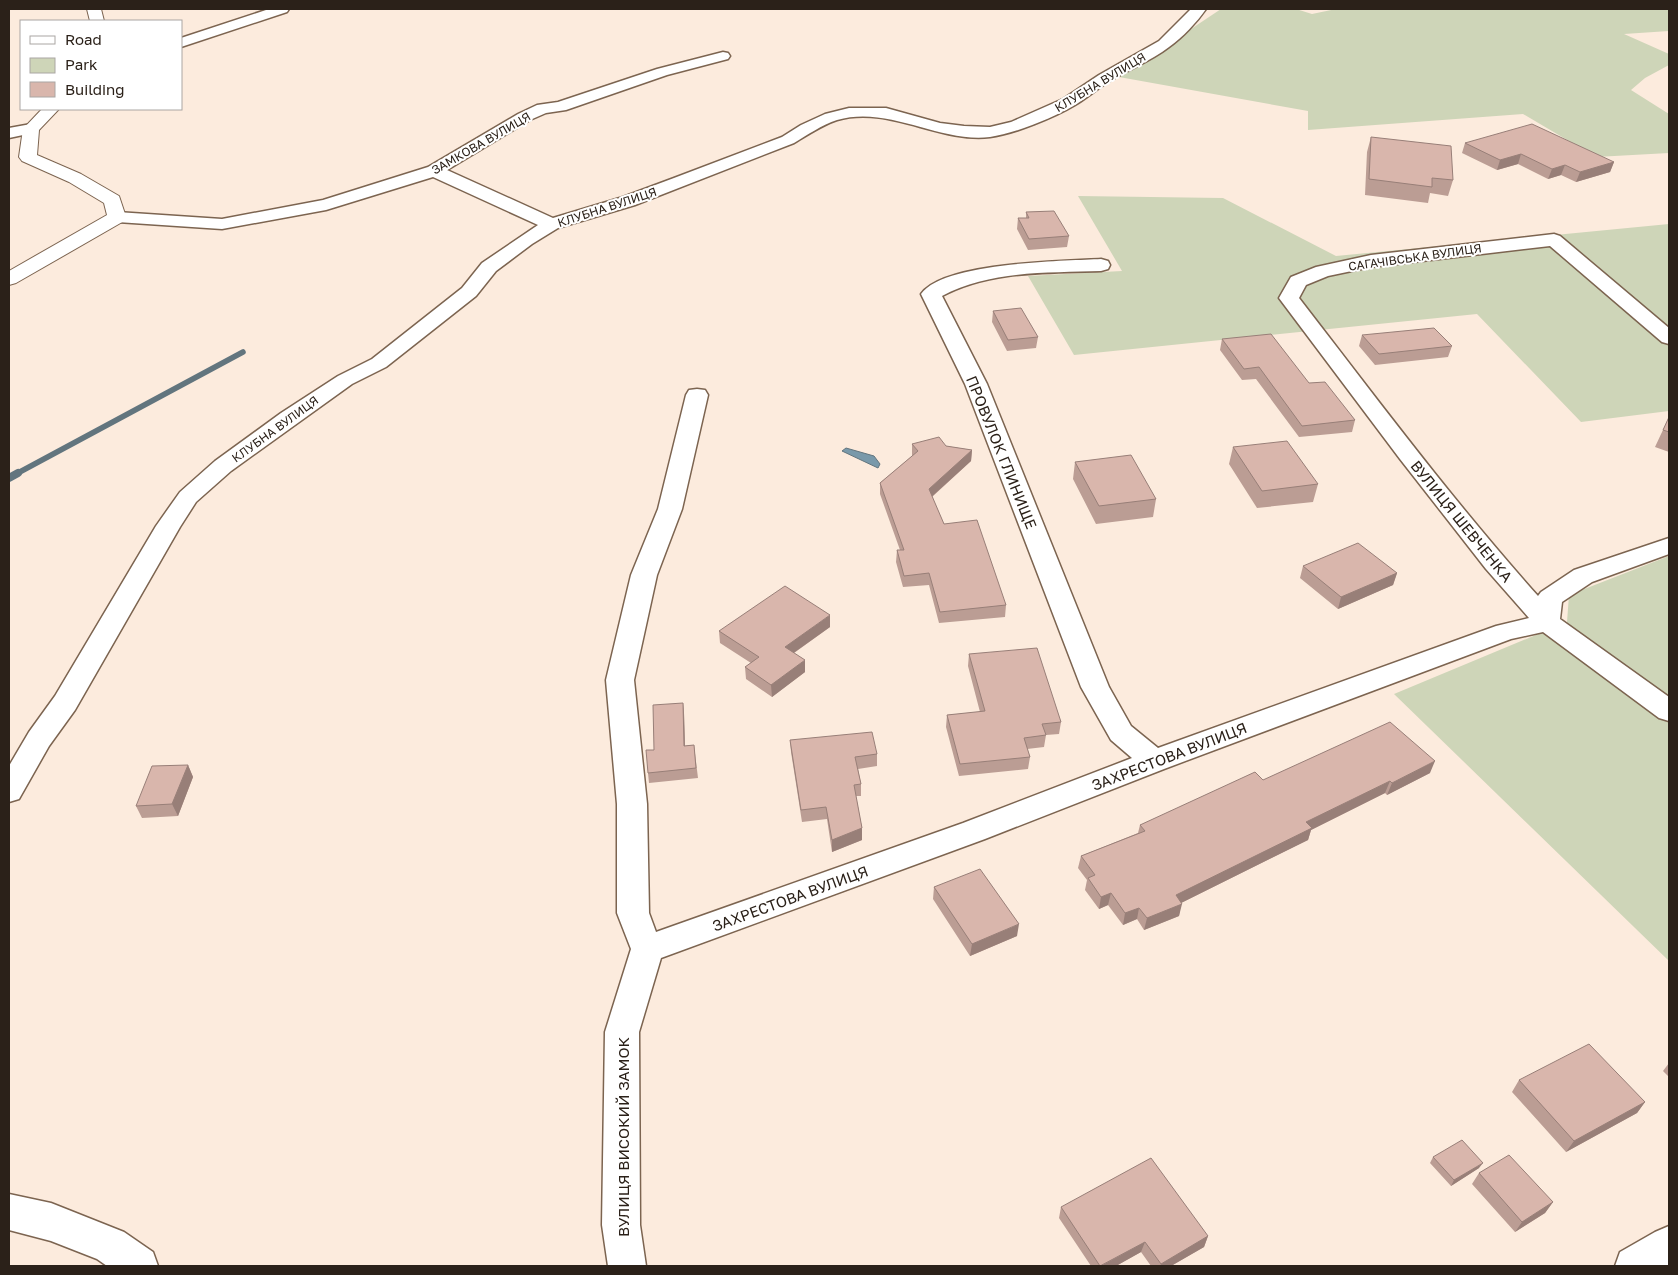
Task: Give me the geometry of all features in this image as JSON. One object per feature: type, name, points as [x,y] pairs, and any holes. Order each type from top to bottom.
[{"type":"street","points":[[182,43],[282,9]]},
{"type":"street","name":"КЛУБНА ВУЛИЦЯ","points":[[9,791],[39,740],[65,703],[168,526],[188,497],[223,466],[289,418],[345,380],[379,363],[469,292],[488,267],[552,224],[629,201],[680,182],[788,140],[831,117],[849,112],[886,113],[939,128],[964,132],[990,132],[1018,125],[1069,102],[1104,78],[1164,44],[1199,9]]},
{"type":"street","name":"ЗАМКОВА ВУЛИЦЯ","points":[[118,217],[222,224],[326,205],[434,171],[524,117],[544,108],[560,107],[662,72],[723,56]]},
{"type":"street","points":[[9,133],[31,129],[50,110]]},
{"type":"street","points":[[9,279],[118,217],[112,200],[75,178],[28,156],[31,129]]},
{"type":"street","points":[[434,171],[552,224]]},
{"type":"street","name":"САГАЧІВСЬКА ВУЛИЦЯ","points":[[1289,298],[1298,281],[1323,271],[1371,261],[1554,240],[1669,338]]},
{"type":"street","name":"ПРОВУЛОК ГЛИНИЩЕ","points":[[1101,265],[982,273],[943,286],[931,294],[976,384],[1095,687],[1121,733],[1154,761]]},
{"type":"street","name":"ВУЛИЦЯ ШЕВЧЕНКА","points":[[1289,298],[1494,563],[1547,622],[1669,711]]},
{"type":"street","points":[[647,949],[634,913],[632,804],[620,680],[644,575],[670,509],[697,395]]},
{"type":"street","points":[[1547,622],[1550,598],[1583,576],[1669,546]]},
{"type":"street","name":"ЗАХРЕСТОВА ВУЛИЦЯ","points":[[647,949],[974,832],[1154,761],[1505,632],[1547,622]]},
{"type":"street","name":"ВУЛИЦЯ ВИСОКИЙ ЗАМОК","points":[[627,1266],[621,1225],[622,1032],[647,949]]},
{"type":"street","points":[[9,1212],[51,1222],[110,1245],[138,1266]]},
{"type":"street","points":[[1634,1266],[1669,1244]]},
{"type":"green space","points":[[1221,9],[1296,9],[1312,14],[1336,9],[1669,9],[1669,31],[1624,34],[1669,54],[1669,65],[1645,78],[1631,90],[1669,114],[1669,153],[1596,157],[1523,114],[1308,130],[1308,111],[1119,77]]},
{"type":"green space","points":[[1078,196],[1223,198],[1336,256],[1669,224],[1669,411],[1581,422],[1477,314],[1074,355],[1028,276],[1122,271]]},
{"type":"green space","points":[[1669,556],[1669,961],[1394,694],[1567,622],[1569,595]]},
{"type":"water","points":[[846,448],[874,456],[880,464],[878,468],[842,451]]},
{"type":"building","points":[[1532,124],[1614,162],[1580,172],[1565,165],[1552,169],[1521,154],[1500,160],[1465,143]]},
{"type":"building","points":[[1371,137],[1451,146],[1453,180],[1432,178],[1432,187],[1369,179]]},
{"type":"building","points":[[1054,211],[1069,236],[1029,239],[1018,218],[1029,218],[1026,212]]},
{"type":"building","points":[[1021,308],[1038,337],[1008,340],[993,311]]},
{"type":"building","points":[[1434,328],[1452,346],[1379,354],[1362,335]]},
{"type":"building","points":[[1271,334],[1309,383],[1325,382],[1355,420],[1302,426],[1259,367],[1244,369],[1222,339]]},
{"type":"building","points":[[1669,417],[1669,432],[1663,430]]},
{"type":"building","points":[[939,437],[946,446],[972,450],[929,489],[944,524],[977,520],[1006,605],[940,612],[929,573],[904,576],[897,550],[904,550],[880,483],[918,451],[912,444]]},
{"type":"building","points":[[1287,441],[1318,484],[1262,491],[1233,447]]},
{"type":"building","points":[[1131,455],[1156,499],[1099,506],[1075,462]]},
{"type":"building","points":[[1358,543],[1397,573],[1341,597],[1303,566]]},
{"type":"building","points":[[785,586],[830,615],[785,647],[805,660],[771,685],[745,667],[759,657],[719,631]]},
{"type":"building","points":[[1037,648],[1061,722],[1042,724],[1046,735],[1024,738],[1030,757],[960,764],[947,715],[985,711],[969,654]]},
{"type":"building","points":[[683,703],[684,746],[694,745],[696,768],[648,773],[646,750],[654,750],[653,705]]},
{"type":"building","points":[[1390,722],[1435,761],[1392,783],[1390,781],[1306,822],[1312,828],[1176,895],[1182,904],[1147,918],[1139,908],[1125,913],[1111,893],[1101,897],[1088,878],[1095,875],[1081,856],[1145,831],[1140,825],[1255,772],[1263,780]]},
{"type":"building","points":[[872,732],[877,754],[855,757],[861,784],[854,785],[862,828],[832,840],[826,807],[801,810],[790,740]]},
{"type":"building","points":[[188,765],[172,804],[136,806],[152,766]]},
{"type":"building","points":[[980,869],[1019,924],[972,944],[934,887]]},
{"type":"building","points":[[1589,1044],[1645,1102],[1574,1141],[1519,1080]]},
{"type":"building","points":[[1462,1140],[1483,1163],[1454,1180],[1433,1157]]},
{"type":"building","points":[[1509,1155],[1553,1202],[1522,1222],[1479,1173]]},
{"type":"building","points":[[1151,1158],[1208,1236],[1161,1264],[1145,1242],[1100,1266],[1061,1207]]},
{"type":"waterway","points":[[16,474],[243,352]]},
{"type":"waterway","points":[[9,478],[18,473]]}]
